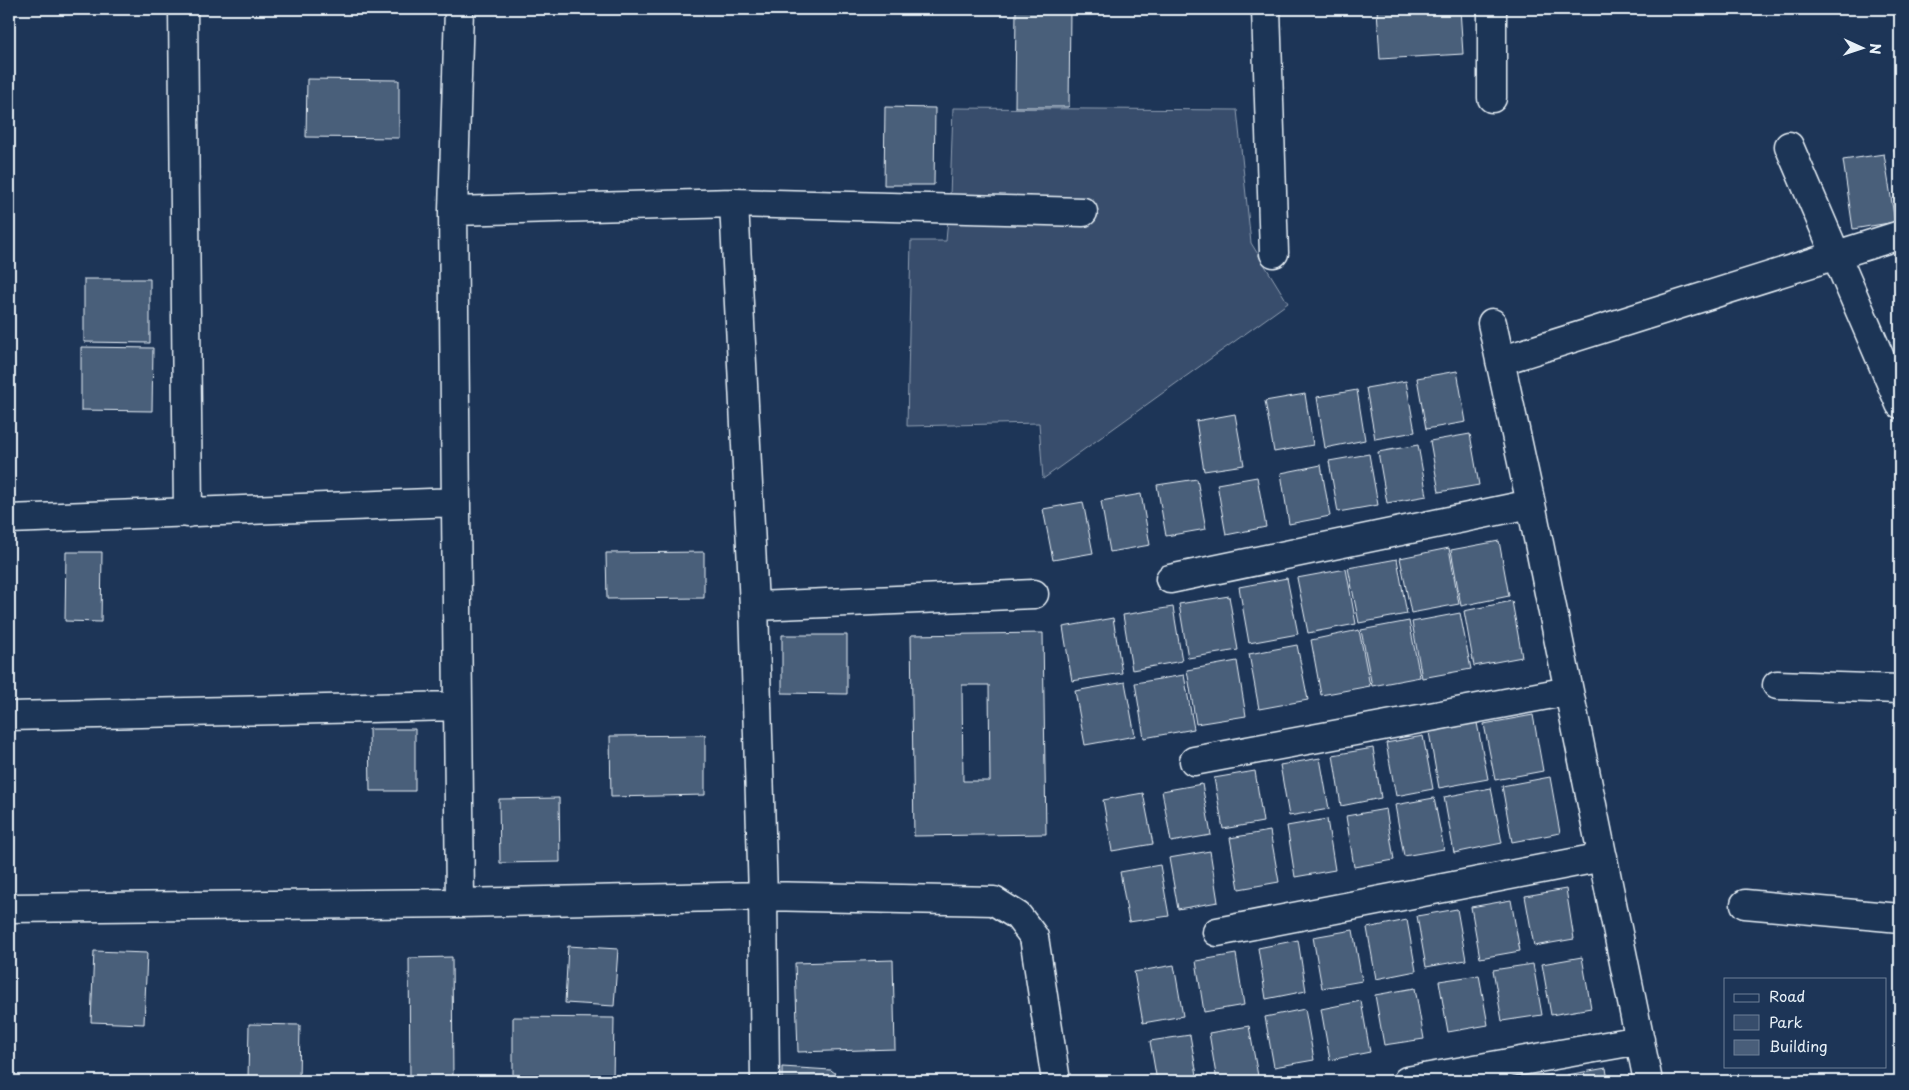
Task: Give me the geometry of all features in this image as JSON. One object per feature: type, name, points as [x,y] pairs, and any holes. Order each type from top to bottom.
[{"type":"street","points":[[183,9],[188,513]]},
{"type":"street","points":[[459,9],[453,211],[460,903]]},
{"type":"street","points":[[1266,9],[1274,253]]},
{"type":"street","points":[[1492,9],[1492,98]]},
{"type":"street","points":[[1789,146],[1900,404]]},
{"type":"street","points":[[453,211],[734,203],[1083,212]]},
{"type":"street","points":[[734,203],[754,606],[763,896],[764,1081]]},
{"type":"street","points":[[1500,361],[1900,235]]},
{"type":"street","points":[[1492,323],[1532,504],[1648,1081]]},
{"type":"street","points":[[9,519],[456,502]]},
{"type":"street","points":[[1170,579],[1532,504]]},
{"type":"street","points":[[754,606],[1034,594]]},
{"type":"street","points":[[1777,685],[1900,690]]},
{"type":"street","points":[[1194,761],[1569,691]]},
{"type":"street","points":[[9,716],[457,706]]},
{"type":"street","points":[[1217,932],[1603,857]]},
{"type":"street","points":[[9,908],[460,903],[763,896],[994,901],[1018,916],[1034,937],[1056,1081]]},
{"type":"street","points":[[1745,904],[1900,918]]},
{"type":"street","points":[[1407,1081],[1640,1040]]},
{"type":"green space","points":[[953,108],[1237,110],[1251,243],[1288,303],[1043,479],[1039,423],[907,426],[911,241],[946,241],[950,197]]},
{"type":"building","points":[[1016,9],[1070,9],[1069,107],[1015,107]]},
{"type":"building","points":[[1377,9],[1460,9],[1463,54],[1380,59]]},
{"type":"building","points":[[307,79],[399,80],[399,138],[306,137]]},
{"type":"building","points":[[885,107],[935,108],[934,185],[884,185]]},
{"type":"building","points":[[1900,148],[1900,190],[1894,149]]},
{"type":"building","points":[[1884,154],[1895,222],[1853,229],[1843,160]]},
{"type":"building","points":[[84,279],[150,279],[150,343],[84,342]]},
{"type":"building","points":[[81,347],[153,348],[152,411],[81,410]]},
{"type":"building","points":[[1457,371],[1466,422],[1426,429],[1417,378]]},
{"type":"building","points":[[1406,381],[1415,432],[1375,439],[1366,388]]},
{"type":"building","points":[[1357,390],[1365,440],[1325,448],[1317,397]]},
{"type":"building","points":[[1305,394],[1313,445],[1274,452],[1265,401]]},
{"type":"building","points":[[1235,414],[1244,465],[1204,471],[1196,421]]},
{"type":"building","points":[[1470,434],[1479,485],[1439,492],[1430,441]]},
{"type":"building","points":[[1418,445],[1427,496],[1387,503],[1378,452]]},
{"type":"building","points":[[1369,454],[1378,505],[1338,512],[1329,461]]},
{"type":"building","points":[[1321,465],[1330,516],[1289,524],[1281,473]]},
{"type":"building","points":[[1257,477],[1266,527],[1226,535],[1217,484]]},
{"type":"building","points":[[1197,479],[1206,529],[1166,536],[1157,485]]},
{"type":"building","points":[[1141,494],[1150,545],[1110,552],[1101,501]]},
{"type":"building","points":[[1083,502],[1093,553],[1053,560],[1043,509]]},
{"type":"building","points":[[1499,541],[1509,596],[1461,606],[1451,550]]},
{"type":"building","points":[[1449,548],[1459,604],[1411,613],[1400,558]]},
{"type":"building","points":[[66,552],[102,552],[101,622],[65,621]]},
{"type":"building","points":[[704,552],[704,598],[607,599],[606,553]]},
{"type":"building","points":[[1397,559],[1407,614],[1359,623],[1348,568]]},
{"type":"building","points":[[1346,569],[1356,624],[1308,633],[1297,578]]},
{"type":"building","points":[[1287,578],[1298,634],[1249,643],[1239,587]]},
{"type":"building","points":[[1229,596],[1238,650],[1188,658],[1179,604]]},
{"type":"building","points":[[1512,601],[1522,657],[1474,666],[1464,611]]},
{"type":"building","points":[[1173,607],[1182,661],[1132,670],[1123,615]]},
{"type":"building","points":[[1460,613],[1471,669],[1422,678],[1412,622]]},
{"type":"building","points":[[1113,618],[1122,673],[1072,681],[1063,627]]},
{"type":"building","points":[[1409,621],[1420,677],[1372,686],[1361,630]]},
{"type":"building","points":[[1359,630],[1370,686],[1321,695],[1311,640]]},
{"type":"building","points":[[1043,633],[1046,834],[914,836],[911,635]],"holes":[[[962,685],[989,685],[990,781],[963,781]]]},
{"type":"building","points":[[782,635],[847,635],[847,694],[782,693]]},
{"type":"building","points":[[1297,645],[1308,700],[1259,709],[1249,654]]},
{"type":"building","points":[[1237,661],[1246,716],[1196,724],[1187,670]]},
{"type":"building","points":[[1184,675],[1194,729],[1144,738],[1135,683]]},
{"type":"building","points":[[1125,682],[1135,736],[1085,745],[1075,691]]},
{"type":"building","points":[[1533,715],[1543,771],[1495,780],[1484,724]]},
{"type":"building","points":[[1477,723],[1488,779],[1439,788],[1429,732]]},
{"type":"building","points":[[369,729],[415,729],[415,791],[370,791]]},
{"type":"building","points":[[705,735],[705,795],[611,797],[610,736]]},
{"type":"building","points":[[1423,736],[1433,789],[1396,796],[1386,743]]},
{"type":"building","points":[[1373,748],[1381,798],[1341,806],[1333,755]]},
{"type":"building","points":[[1320,758],[1329,809],[1289,816],[1280,765]]},
{"type":"building","points":[[1255,771],[1263,822],[1223,829],[1214,778]]},
{"type":"building","points":[[1550,777],[1560,833],[1512,842],[1502,786]]},
{"type":"building","points":[[1202,784],[1211,835],[1171,842],[1162,791]]},
{"type":"building","points":[[1491,788],[1502,843],[1454,853],[1444,797]]},
{"type":"building","points":[[1143,793],[1153,844],[1112,851],[1103,800]]},
{"type":"building","points":[[559,798],[560,862],[500,863],[499,799]]},
{"type":"building","points":[[1434,798],[1444,849],[1404,856],[1395,805]]},
{"type":"building","points":[[1386,809],[1394,860],[1354,867],[1346,816]]},
{"type":"building","points":[[1327,819],[1335,870],[1295,877],[1287,826]]},
{"type":"building","points":[[1270,831],[1279,882],[1239,889],[1230,838]]},
{"type":"building","points":[[1210,851],[1218,902],[1178,909],[1169,858]]},
{"type":"building","points":[[1160,865],[1169,916],[1129,922],[1120,872]]},
{"type":"building","points":[[1566,889],[1574,939],[1534,946],[1525,896]]},
{"type":"building","points":[[1511,900],[1520,951],[1480,958],[1471,907]]},
{"type":"building","points":[[1457,909],[1466,960],[1426,967],[1417,916]]},
{"type":"building","points":[[1407,920],[1416,971],[1376,979],[1367,928]]},
{"type":"building","points":[[1353,930],[1362,981],[1322,988],[1313,937]]},
{"type":"building","points":[[1298,940],[1306,991],[1266,999],[1258,948]]},
{"type":"building","points":[[568,946],[618,949],[614,1006],[565,1003]]},
{"type":"building","points":[[94,951],[147,953],[144,1024],[91,1022]]},
{"type":"building","points":[[1236,954],[1244,1005],[1204,1012],[1196,961]]},
{"type":"building","points":[[452,957],[453,1081],[410,1081],[409,958]]},
{"type":"building","points":[[1582,957],[1591,1008],[1551,1015],[1542,964]]},
{"type":"building","points":[[893,960],[895,1049],[798,1052],[795,963]]},
{"type":"building","points":[[1533,964],[1542,1015],[1502,1021],[1493,970]]},
{"type":"building","points":[[1174,965],[1183,1016],[1143,1023],[1134,972]]},
{"type":"building","points":[[1479,975],[1488,1025],[1448,1032],[1439,981]]},
{"type":"building","points":[[1415,988],[1424,1039],[1384,1045],[1375,995]]},
{"type":"building","points":[[1361,1001],[1370,1052],[1330,1060],[1321,1009]]},
{"type":"building","points":[[1305,1009],[1314,1060],[1274,1067],[1265,1017]]},
{"type":"building","points":[[513,1017],[614,1018],[613,1081],[513,1081]]},
{"type":"building","points":[[249,1024],[300,1025],[299,1081],[248,1081]]},
{"type":"building","points":[[1249,1026],[1258,1076],[1217,1081],[1209,1033]]},
{"type":"building","points":[[1190,1035],[1198,1081],[1157,1081],[1150,1041]]},
{"type":"building","points":[[782,1067],[831,1070],[845,1081],[782,1081]]},
{"type":"building","points":[[1606,1068],[1608,1081],[1568,1081],[1567,1075]]},
{"type":"building","points":[[1550,1075],[1551,1081],[1515,1081]]}]
